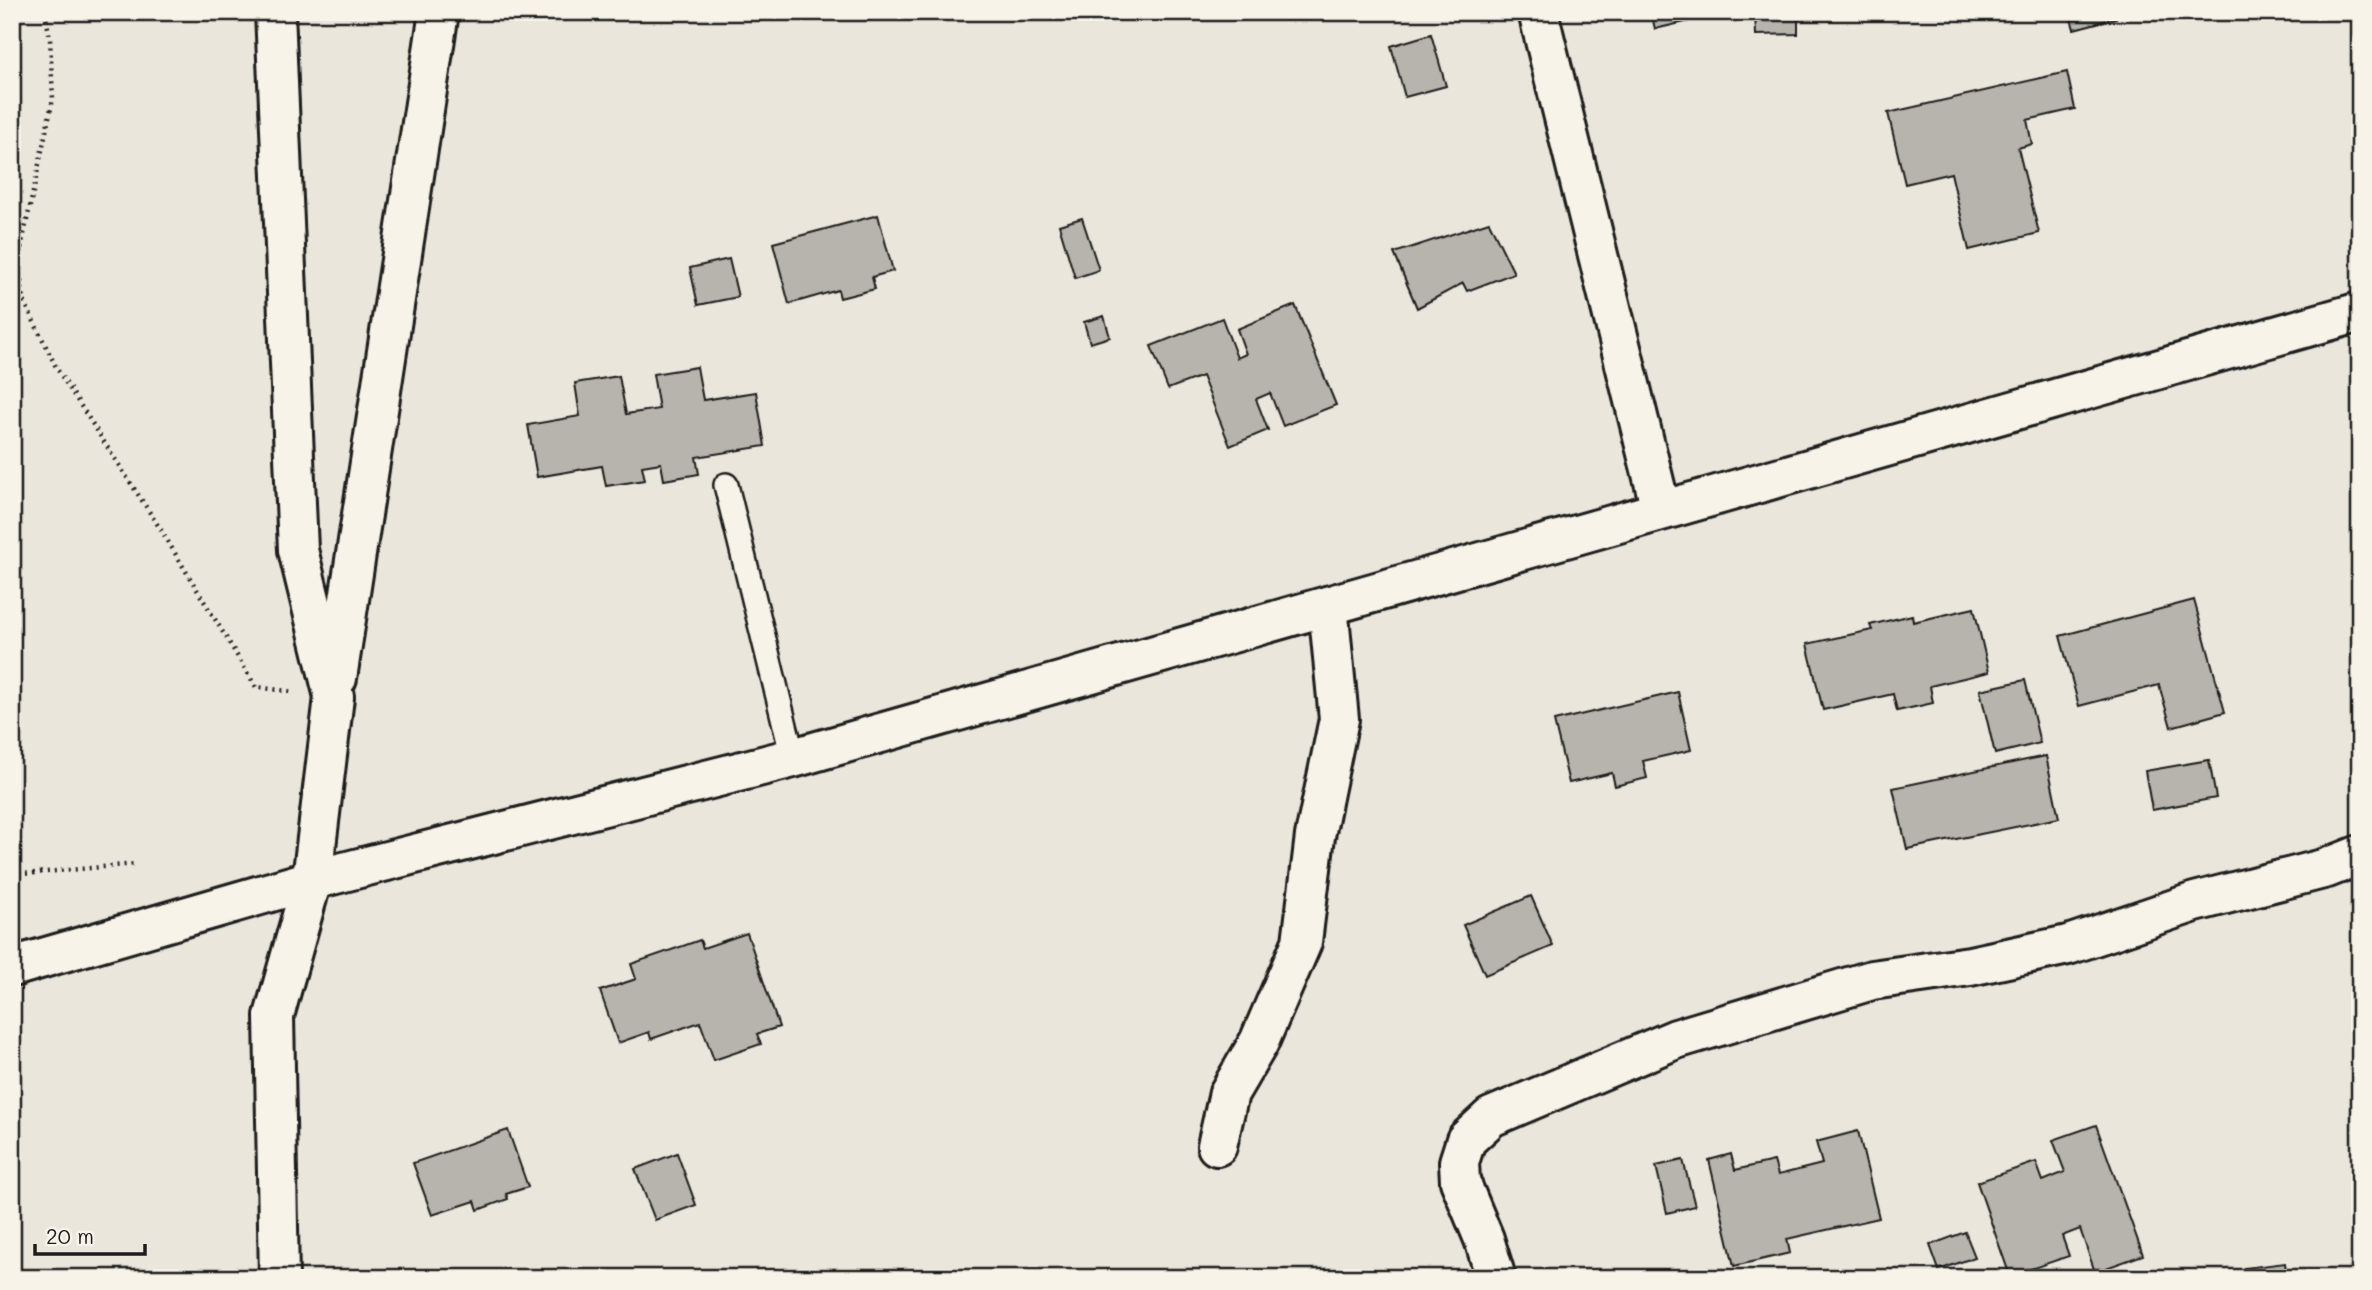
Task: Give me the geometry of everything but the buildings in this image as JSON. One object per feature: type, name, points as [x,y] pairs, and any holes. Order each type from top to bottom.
[{"type":"street","points":[[275,12],[298,550],[334,697]]},
{"type":"street","points":[[279,1278],[274,1016],[312,880],[334,697],[439,12]]},
{"type":"street","points":[[1538,12],[1661,510]]},
{"type":"street","points":[[12,967],[312,880],[793,758],[2360,312]]},
{"type":"street","points":[[1217,1146],[1229,1093],[1259,1042],[1302,942],[1315,836],[1339,719],[1328,606]]},
{"type":"street","points":[[1496,1278],[1460,1181],[1460,1162],[1466,1140],[1491,1116],[1689,1035],[1872,980],[1970,966],[2068,946],[2195,902],[2327,868],[2360,855]]},
{"type":"lane","points":[[726,485],[793,758]]},
{"type":"path","points":[[46,12],[53,99],[18,262],[24,301],[57,369],[162,530],[257,687],[334,697]]},
{"type":"path","points":[[12,875],[136,864]]}]
